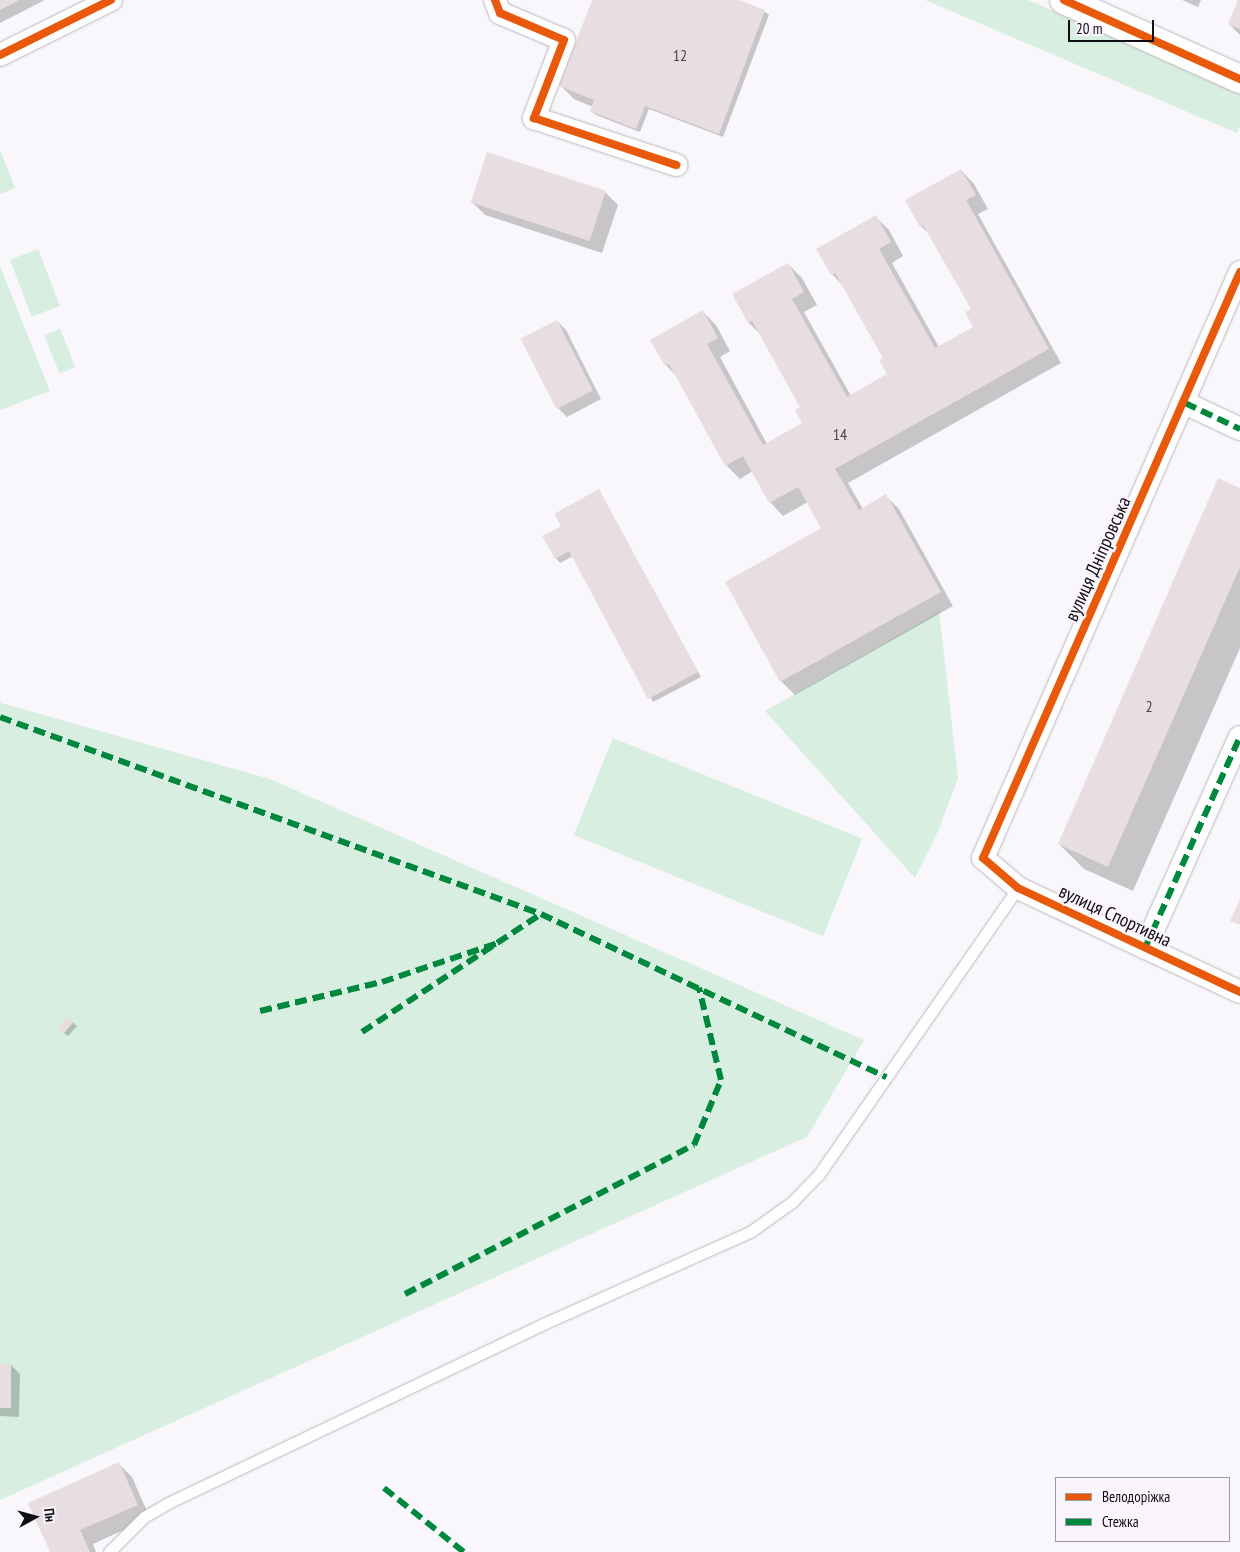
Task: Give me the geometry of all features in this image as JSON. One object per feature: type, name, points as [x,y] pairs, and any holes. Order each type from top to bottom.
[{"type":"street","points":[[0,55],[111,0]]},
{"type":"street","points":[[495,0],[500,13],[564,40],[534,118],[676,164]]},
{"type":"street","points":[[1064,0],[1240,79]]},
{"type":"street","name":"вулиця Дніпровська","points":[[983,858],[1239,276]]},
{"type":"street","points":[[1184,403],[1240,429]]},
{"type":"street","points":[[1145,948],[1240,738]]},
{"type":"street","name":"вулиця Спортивна","points":[[983,858],[1018,888],[1240,992]]},
{"type":"lane","points":[[109,1552],[144,1516],[168,1503],[543,1324],[750,1232],[792,1202],[819,1174],[1018,888]]},
{"type":"green space","points":[[925,0],[1028,0],[1240,92],[1240,126],[1237,133]]},
{"type":"green space","points":[[0,150],[15,188],[0,194]]},
{"type":"green space","points":[[38,249],[60,306],[32,317],[10,260]]},
{"type":"green space","points":[[0,266],[50,391],[0,410]]},
{"type":"green space","points":[[60,329],[75,367],[60,373],[44,335]]},
{"type":"green space","points":[[939,612],[958,778],[939,829],[915,878],[765,711]]},
{"type":"green space","points":[[0,700],[1,703],[270,779],[864,1040],[807,1137],[0,1500]]},
{"type":"green space","points":[[613,738],[862,839],[823,936],[574,835]]},
{"type":"building","points":[[0,0],[19,0],[0,10]]},
{"type":"building","points":[[592,0],[739,0],[765,10],[719,134],[645,106],[636,129],[590,111],[594,100],[559,86]]},
{"type":"building","points":[[1238,0],[1240,0],[1240,29],[1228,24]]},
{"type":"building","points":[[487,152],[606,191],[590,241],[471,202]]},
{"type":"building","points":[[961,169],[976,195],[966,200],[1049,349],[835,469],[859,510],[886,494],[941,592],[780,682],[725,582],[821,528],[798,487],[769,503],[743,456],[725,466],[669,364],[665,366],[650,340],[703,310],[718,338],[707,344],[763,445],[802,423],[795,410],[800,407],[752,321],[748,323],[732,294],[788,263],[804,292],[792,299],[847,397],[887,374],[879,360],[883,358],[835,273],[831,275],[816,249],[876,215],[891,242],[879,249],[935,348],[973,327],[965,312],[971,309],[923,225],[920,227],[905,200]]},
{"type":"building","points":[[557,320],[593,390],[556,409],[520,339]]},
{"type":"building","points":[[1218,478],[1240,488],[1240,567],[1108,867],[1058,844]]},
{"type":"building","points":[[599,489],[698,672],[648,699],[569,551],[555,559],[542,536],[561,526],[554,514]]},
{"type":"building","points":[[1240,899],[1240,925],[1230,921]]},
{"type":"building","points":[[68,1016],[74,1021],[64,1033],[58,1028]]},
{"type":"building","points":[[0,1364],[11,1364],[11,1408],[0,1408]]},
{"type":"building","points":[[119,1462],[138,1505],[80,1530],[90,1552],[50,1552],[28,1503]]},
{"type":"marked path","points":[[1185,403],[1240,429]]},
{"type":"marked path","points":[[0,717],[541,914],[886,1077]]},
{"type":"marked path","points":[[1145,948],[1240,737]]},
{"type":"marked path","points":[[362,1032],[541,914]]},
{"type":"marked path","points":[[260,1011],[382,982],[501,942]]},
{"type":"marked path","points":[[405,1294],[694,1145],[721,1080],[699,988]]},
{"type":"marked path","points":[[384,1488],[464,1552]]},
{"type":"cycle path","points":[[0,55],[111,0]]},
{"type":"cycle path","points":[[495,0],[500,13],[564,40],[534,118],[676,165]]},
{"type":"cycle path","points":[[1064,0],[1240,79]]},
{"type":"cycle path","points":[[1240,272],[983,858],[1018,888],[1240,992]]}]
